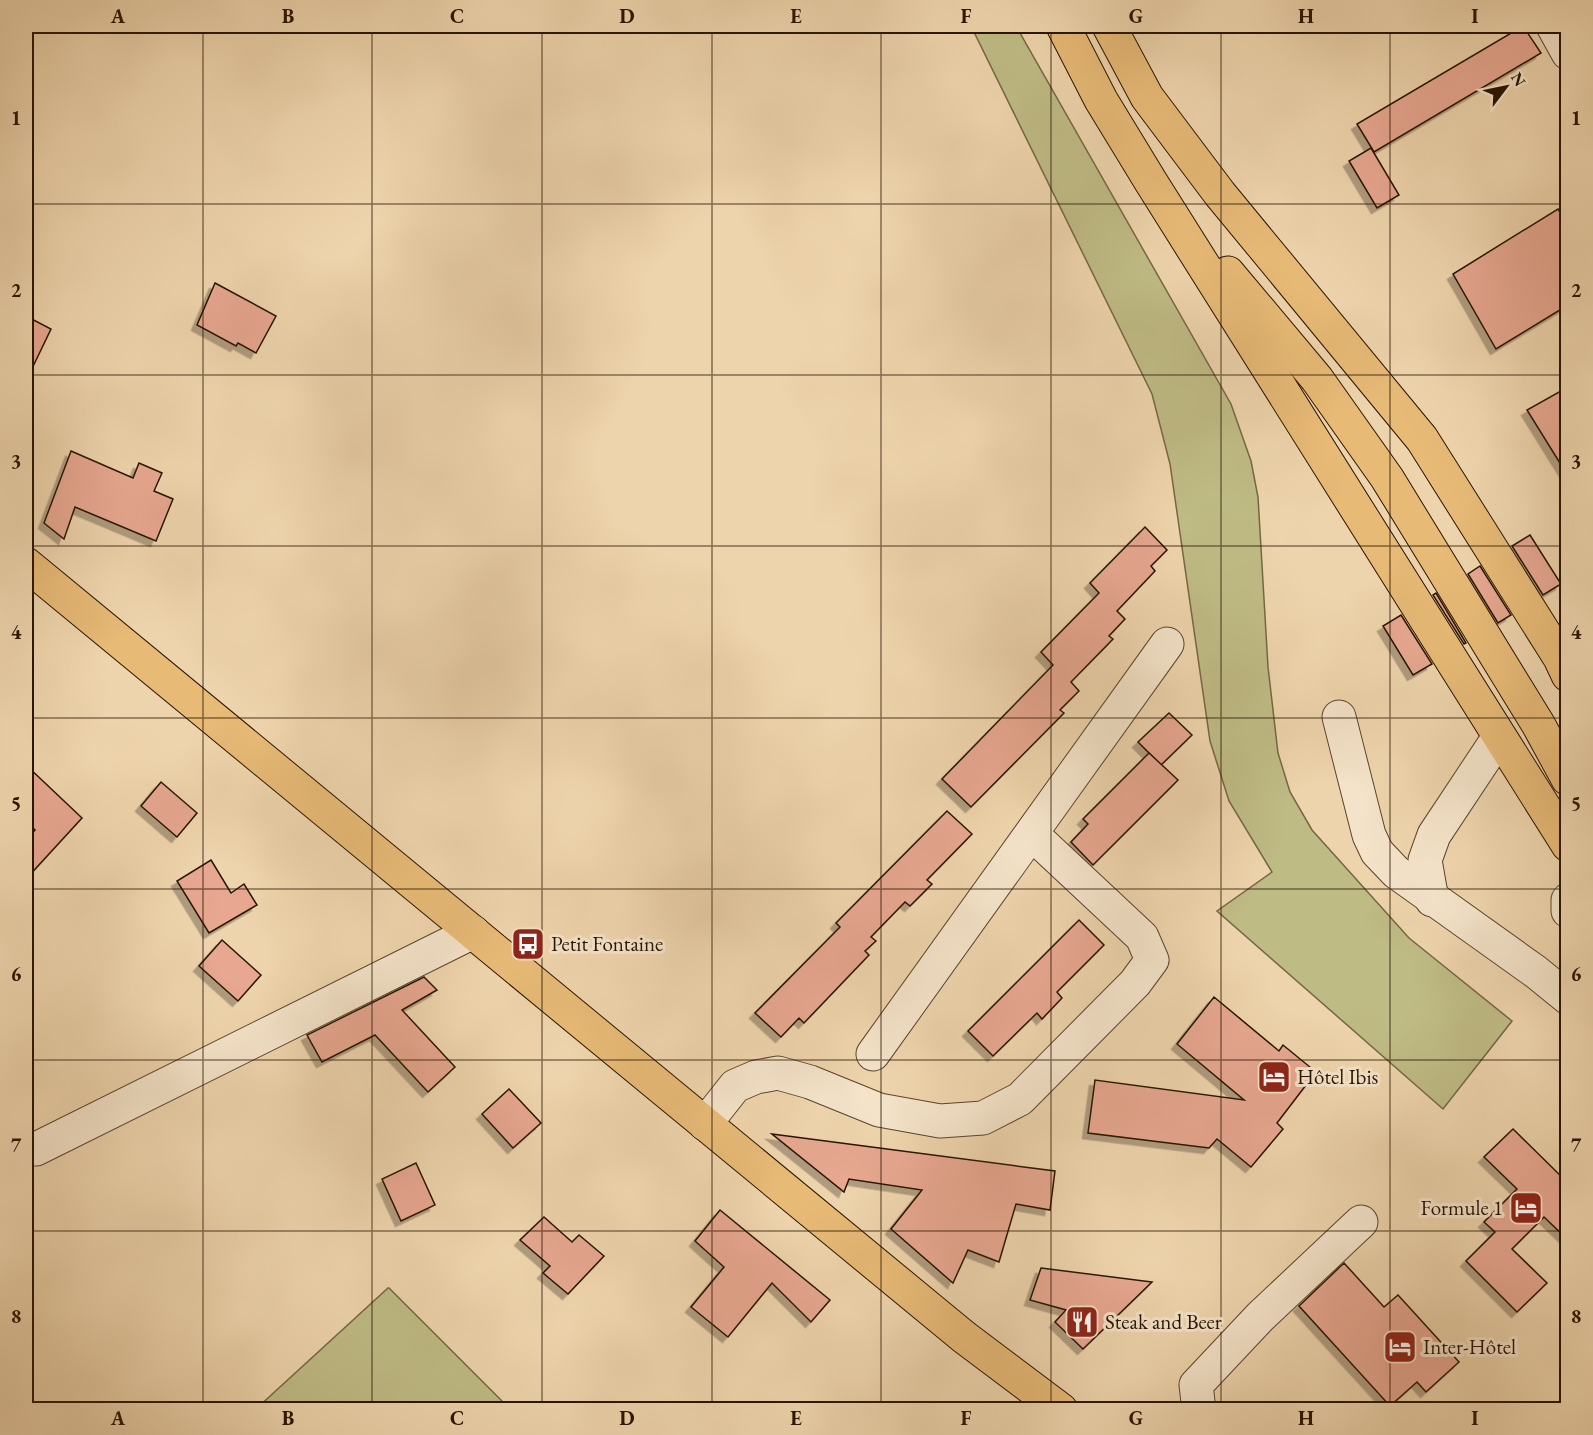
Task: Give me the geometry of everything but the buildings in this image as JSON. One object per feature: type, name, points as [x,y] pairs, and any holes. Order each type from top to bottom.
[{"type":"main road","points":[[1063,26],[1101,100],[1151,182],[1568,845]]},
{"type":"main road","points":[[1109,26],[1147,97],[1220,194],[1422,439],[1560,658],[1568,675]]},
{"type":"main road","points":[[1151,182],[1317,379],[1387,478],[1538,724],[1568,779]]},
{"type":"main road","points":[[26,564],[964,1337],[1061,1410]]},
{"type":"main road","points":[[964,1337],[1044,1410]]},
{"type":"street","points":[[1553,26],[1568,52]]},
{"type":"street","points":[[873,1054],[1167,644]]},
{"type":"street","points":[[1339,717],[1369,835],[1377,852],[1396,872],[1432,900],[1536,972],[1568,998]]},
{"type":"street","points":[[1432,900],[1425,860],[1434,835],[1499,737]]},
{"type":"street","points":[[705,1124],[735,1086],[756,1077],[778,1073],[810,1082],[879,1110],[940,1121],[983,1118],[1020,1099],[1135,983],[1152,960],[1142,937],[1032,834]]},
{"type":"street","points":[[1568,900],[1568,911]]},
{"type":"street","points":[[36,1149],[472,932]]},
{"type":"street","points":[[1199,1410],[1196,1385],[1260,1317],[1361,1222]]},
{"type":"shaded area","points":[[971,26],[1016,26],[1231,404],[1251,461],[1258,497],[1268,667],[1278,753],[1290,792],[1312,830],[1409,938],[1512,1021],[1443,1109],[1217,911],[1272,872],[1229,801],[1210,741],[1170,464],[1152,394]]},
{"type":"shaded area","points":[[388,1288],[510,1409],[256,1409]]},
{"type":"place","name":"Petit Fontaine","points":[[528,944]]},
{"type":"place","name":"Hôtel Ibis","points":[[1274,1077]]},
{"type":"place","name":"Formule 1","points":[[1526,1208]]},
{"type":"place","name":"Steak and Beer","points":[[1082,1322]]},
{"type":"place","name":"Inter-Hôtel","points":[[1400,1347]]}]
